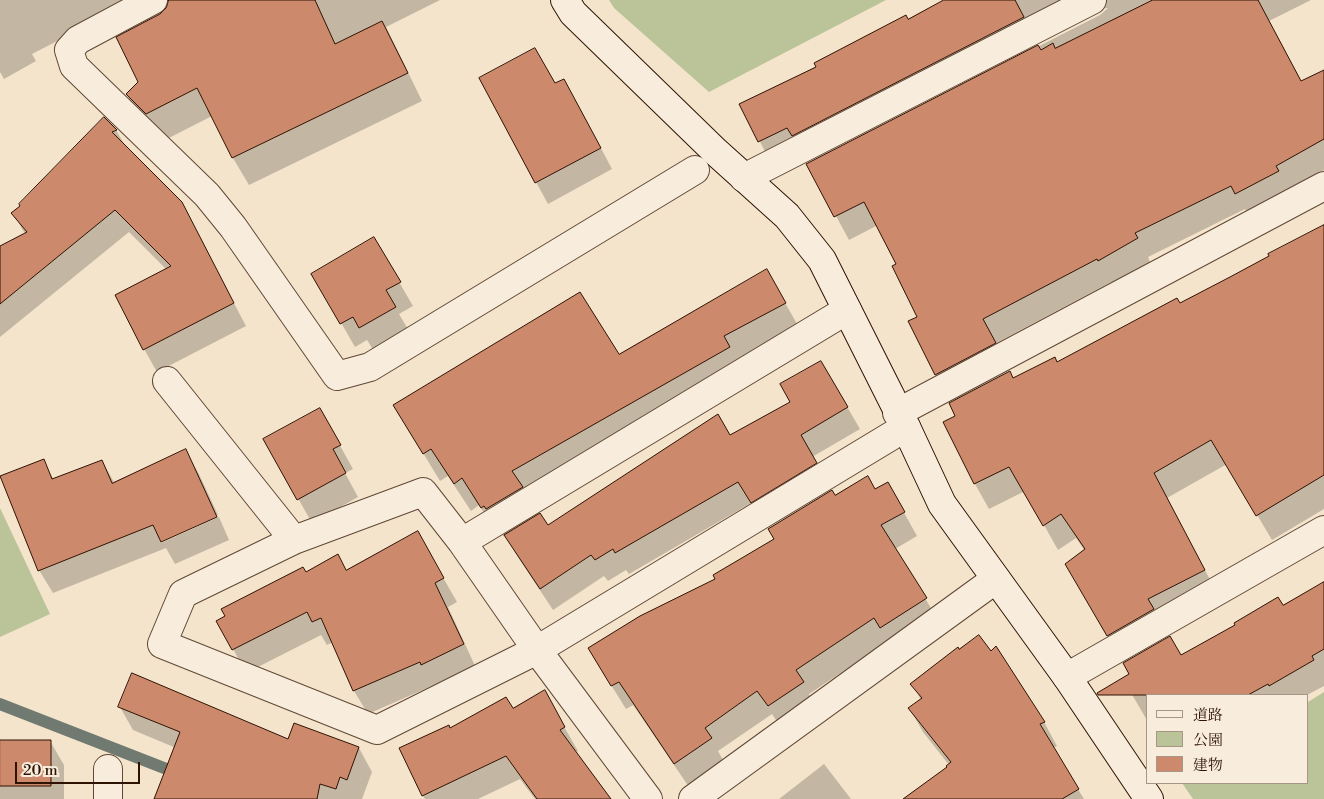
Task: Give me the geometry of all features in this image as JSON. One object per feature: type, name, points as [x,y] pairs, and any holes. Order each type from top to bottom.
[{"type":"street","points":[[154,0],[78,40],[69,50],[74,66],[207,195],[233,227],[337,376],[370,367],[695,170]]},
{"type":"street","points":[[565,0],[573,13],[744,178],[787,216],[822,260],[942,504],[1067,677],[1149,799]]},
{"type":"street","points":[[744,178],[1092,0]]},
{"type":"street","points":[[648,799],[537,650],[462,542],[423,492],[294,540],[183,594],[162,644],[377,730],[537,650],[902,420],[1324,186]]},
{"type":"street","points":[[462,542],[847,310]]},
{"type":"street","points":[[167,381],[294,540]]},
{"type":"street","points":[[1067,677],[1324,530]]},
{"type":"street","points":[[693,799],[996,579]]},
{"type":"street","points":[[108,769],[108,799]]},
{"type":"green space","points":[[609,0],[886,0],[709,92],[614,8]]},
{"type":"green space","points":[[0,508],[50,614],[0,637]]},
{"type":"green space","points":[[1324,692],[1324,799],[1193,799],[1183,784],[1309,784],[1309,701]]},
{"type":"building","points":[[169,0],[315,0],[335,44],[382,21],[408,73],[232,158],[197,88],[146,114],[126,94],[138,82],[116,37],[160,14],[166,8]]},
{"type":"building","points":[[944,0],[1015,0],[1024,17],[792,136],[787,128],[758,142],[739,104],[816,67],[814,63],[906,15],[908,19]]},
{"type":"building","points":[[1153,0],[1258,0],[1301,81],[1324,70],[1324,139],[1276,166],[1279,171],[1235,194],[1231,186],[1135,233],[1138,238],[1098,261],[1097,259],[983,319],[996,343],[935,375],[908,321],[917,317],[892,266],[896,264],[864,202],[834,217],[806,164],[1038,45],[1041,50],[1053,43],[1055,48]]},
{"type":"building","points":[[535,48],[555,83],[564,79],[601,148],[535,183],[479,78]]},
{"type":"building","points":[[104,117],[117,130],[112,132],[182,202],[234,303],[143,350],[115,295],[171,266],[115,210],[0,304],[0,246],[27,232],[11,213],[20,206],[19,204]]},
{"type":"building","points":[[1324,225],[1324,475],[1256,516],[1211,440],[1154,473],[1205,570],[1148,599],[1154,609],[1107,636],[1065,564],[1085,549],[1061,514],[1043,526],[1009,467],[974,484],[943,422],[955,416],[949,403],[1010,371],[1013,378],[1055,357],[1057,362],[1177,298],[1180,303]]},
{"type":"building","points":[[374,237],[401,282],[386,290],[396,307],[359,328],[353,317],[340,324],[311,274]]},
{"type":"building","points":[[767,269],[786,303],[724,336],[730,347],[512,471],[523,487],[486,509],[484,506],[481,508],[462,478],[454,484],[431,449],[423,454],[393,405],[580,292],[619,354]]},
{"type":"building","points":[[821,361],[848,407],[801,435],[817,463],[751,503],[738,482],[615,553],[613,549],[595,560],[591,555],[540,589],[504,535],[540,513],[548,525],[718,414],[730,435],[790,402],[780,384]]},
{"type":"building","points":[[320,408],[341,445],[333,449],[346,473],[297,500],[263,439]]},
{"type":"building","points":[[186,449],[217,517],[161,542],[153,525],[38,571],[0,476],[44,459],[52,479],[102,460],[112,483]]},
{"type":"building","points":[[868,476],[875,489],[888,482],[905,512],[881,525],[927,598],[880,628],[874,618],[796,670],[804,682],[768,706],[757,691],[705,728],[712,738],[674,764],[619,682],[611,686],[588,648],[640,616],[715,579],[713,575],[774,539],[768,529],[832,490],[835,495]]},
{"type":"building","points":[[418,531],[444,578],[435,583],[464,644],[421,665],[420,662],[353,691],[321,618],[312,622],[307,612],[232,650],[216,621],[225,616],[221,609],[303,567],[306,572],[338,554],[346,570]]},
{"type":"building","points":[[1324,582],[1324,649],[1312,656],[1314,660],[1269,686],[1268,684],[1250,694],[1098,695],[1097,693],[1129,674],[1123,663],[1170,636],[1181,655],[1235,625],[1234,623],[1278,597],[1283,605]]},
{"type":"building","points":[[979,635],[991,651],[996,646],[1045,722],[1040,724],[1079,789],[1062,799],[903,799],[947,767],[951,762],[908,708],[922,698],[910,684],[958,647],[959,649]]},
{"type":"building","points":[[132,673],[288,739],[294,723],[359,747],[347,780],[340,777],[336,789],[320,784],[317,799],[154,799],[180,732],[118,707]]},
{"type":"building","points":[[545,690],[565,727],[560,730],[611,799],[537,799],[506,756],[422,796],[399,748],[449,725],[450,728],[506,697],[513,708]]},
{"type":"building","points":[[0,740],[51,740],[51,786],[0,786]]},
{"type":"waterway","points":[[0,704],[182,775]]}]
